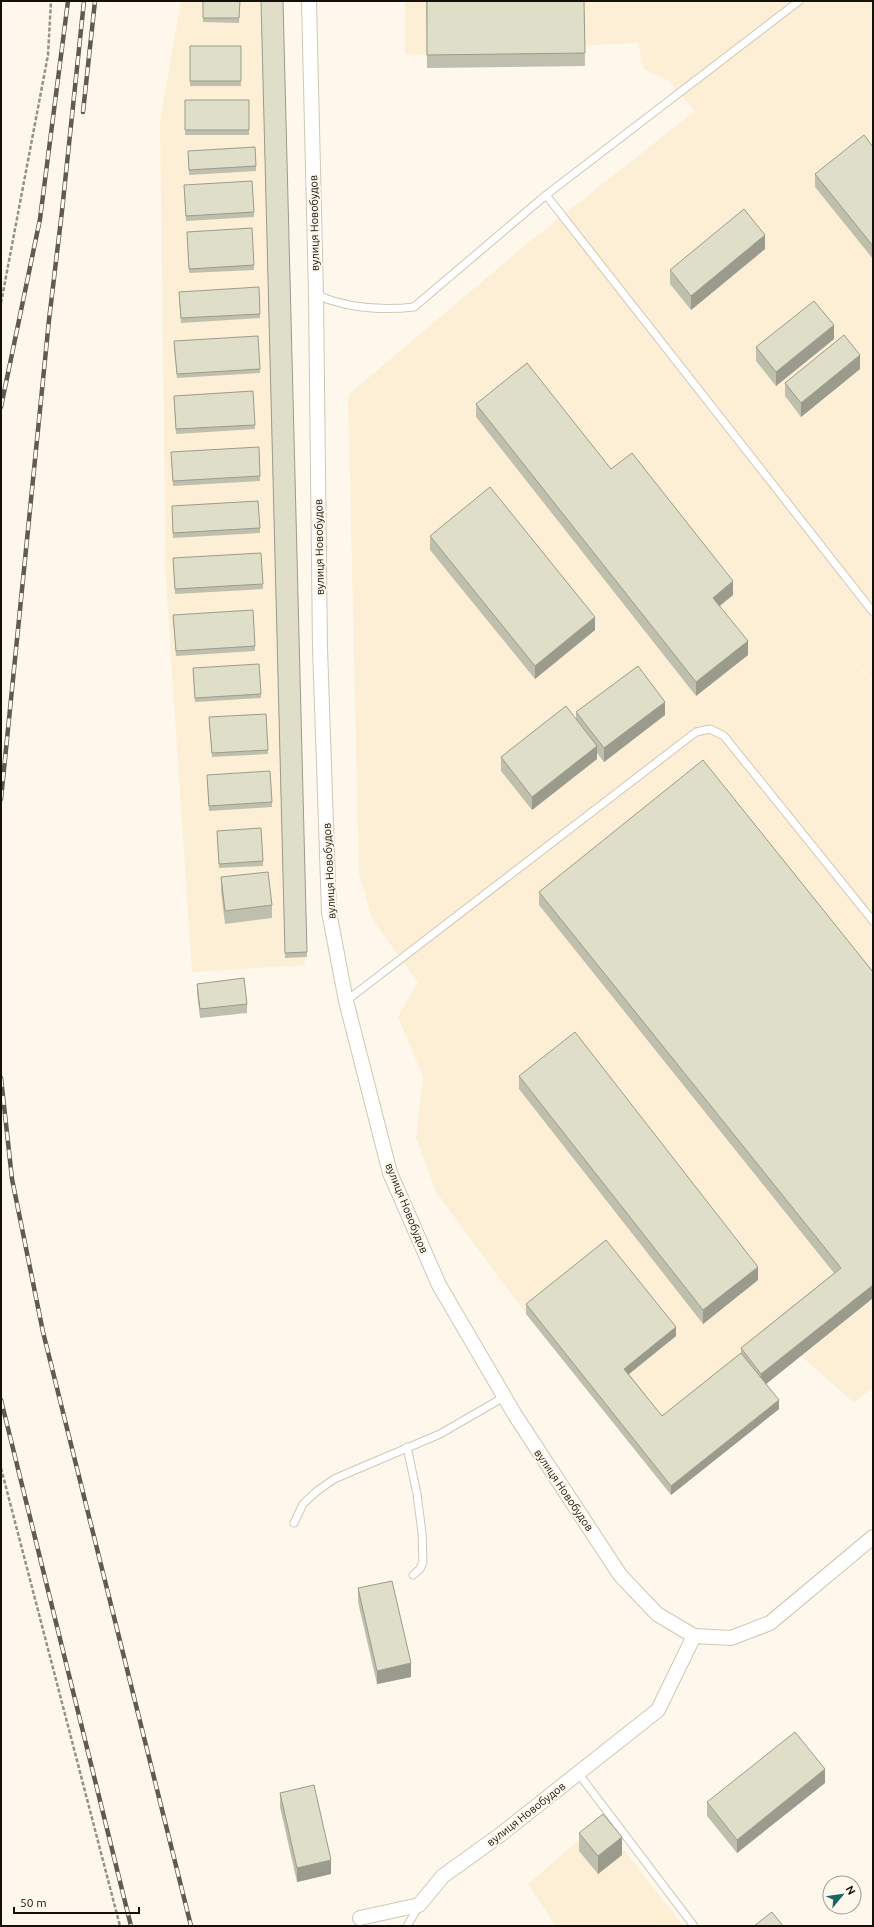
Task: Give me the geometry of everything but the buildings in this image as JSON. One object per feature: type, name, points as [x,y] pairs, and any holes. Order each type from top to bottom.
[{"type":"street","name":"вулиця Новобудов","points":[[309,1],[316,295],[320,648],[329,912],[346,1001],[390,1173],[438,1285],[504,1398],[620,1574],[657,1614],[694,1636],[732,1638],[770,1623],[873,1537]]},
{"type":"street","name":"вулиця Новобудов","points":[[419,1906],[443,1876],[500,1835],[658,1710],[694,1636]]},
{"type":"street","points":[[360,1918],[419,1906]]},
{"type":"lane","points":[[316,295],[338,304],[367,308],[390,310],[414,307],[546,195],[799,1]]},
{"type":"lane","points":[[546,195],[873,612]]},
{"type":"lane","points":[[346,1001],[696,732],[710,729],[724,736],[873,921]]},
{"type":"lane","points":[[294,1523],[303,1504],[317,1491],[334,1479],[440,1434],[504,1398]]},
{"type":"lane","points":[[407,1447],[417,1494],[422,1533],[423,1562],[420,1569],[413,1575]]},
{"type":"lane","points":[[578,1773],[694,1926]]},
{"type":"lane","points":[[407,1926],[419,1906]]},
{"type":"path","points":[[1,303],[48,54],[51,1]]},
{"type":"path","points":[[1,1468],[120,1926]]},
{"type":"shaded area","points":[[181,1],[274,1],[279,79],[305,965],[192,972],[166,583],[160,120]]},
{"type":"shaded area","points":[[405,1],[873,1],[873,683],[795,583],[873,684],[873,1387],[854,1403],[801,1356],[762,1388],[779,1409],[671,1495],[526,1314],[436,1192],[416,1138],[423,1077],[398,1017],[418,982],[373,921],[359,874],[348,395],[530,241],[695,111],[669,81],[644,69],[638,43],[405,55]]},
{"type":"shaded area","points":[[601,1821],[683,1926],[556,1926],[528,1884]]},
{"type":"railway","points":[[1,407],[40,219],[68,1]]},
{"type":"railway","points":[[1,799],[49,320],[84,1]]},
{"type":"railway","points":[[83,112],[95,1]]},
{"type":"railway","points":[[1,1078],[12,1179],[43,1332],[191,1926]]},
{"type":"railway","points":[[1,1400],[131,1926]]}]
